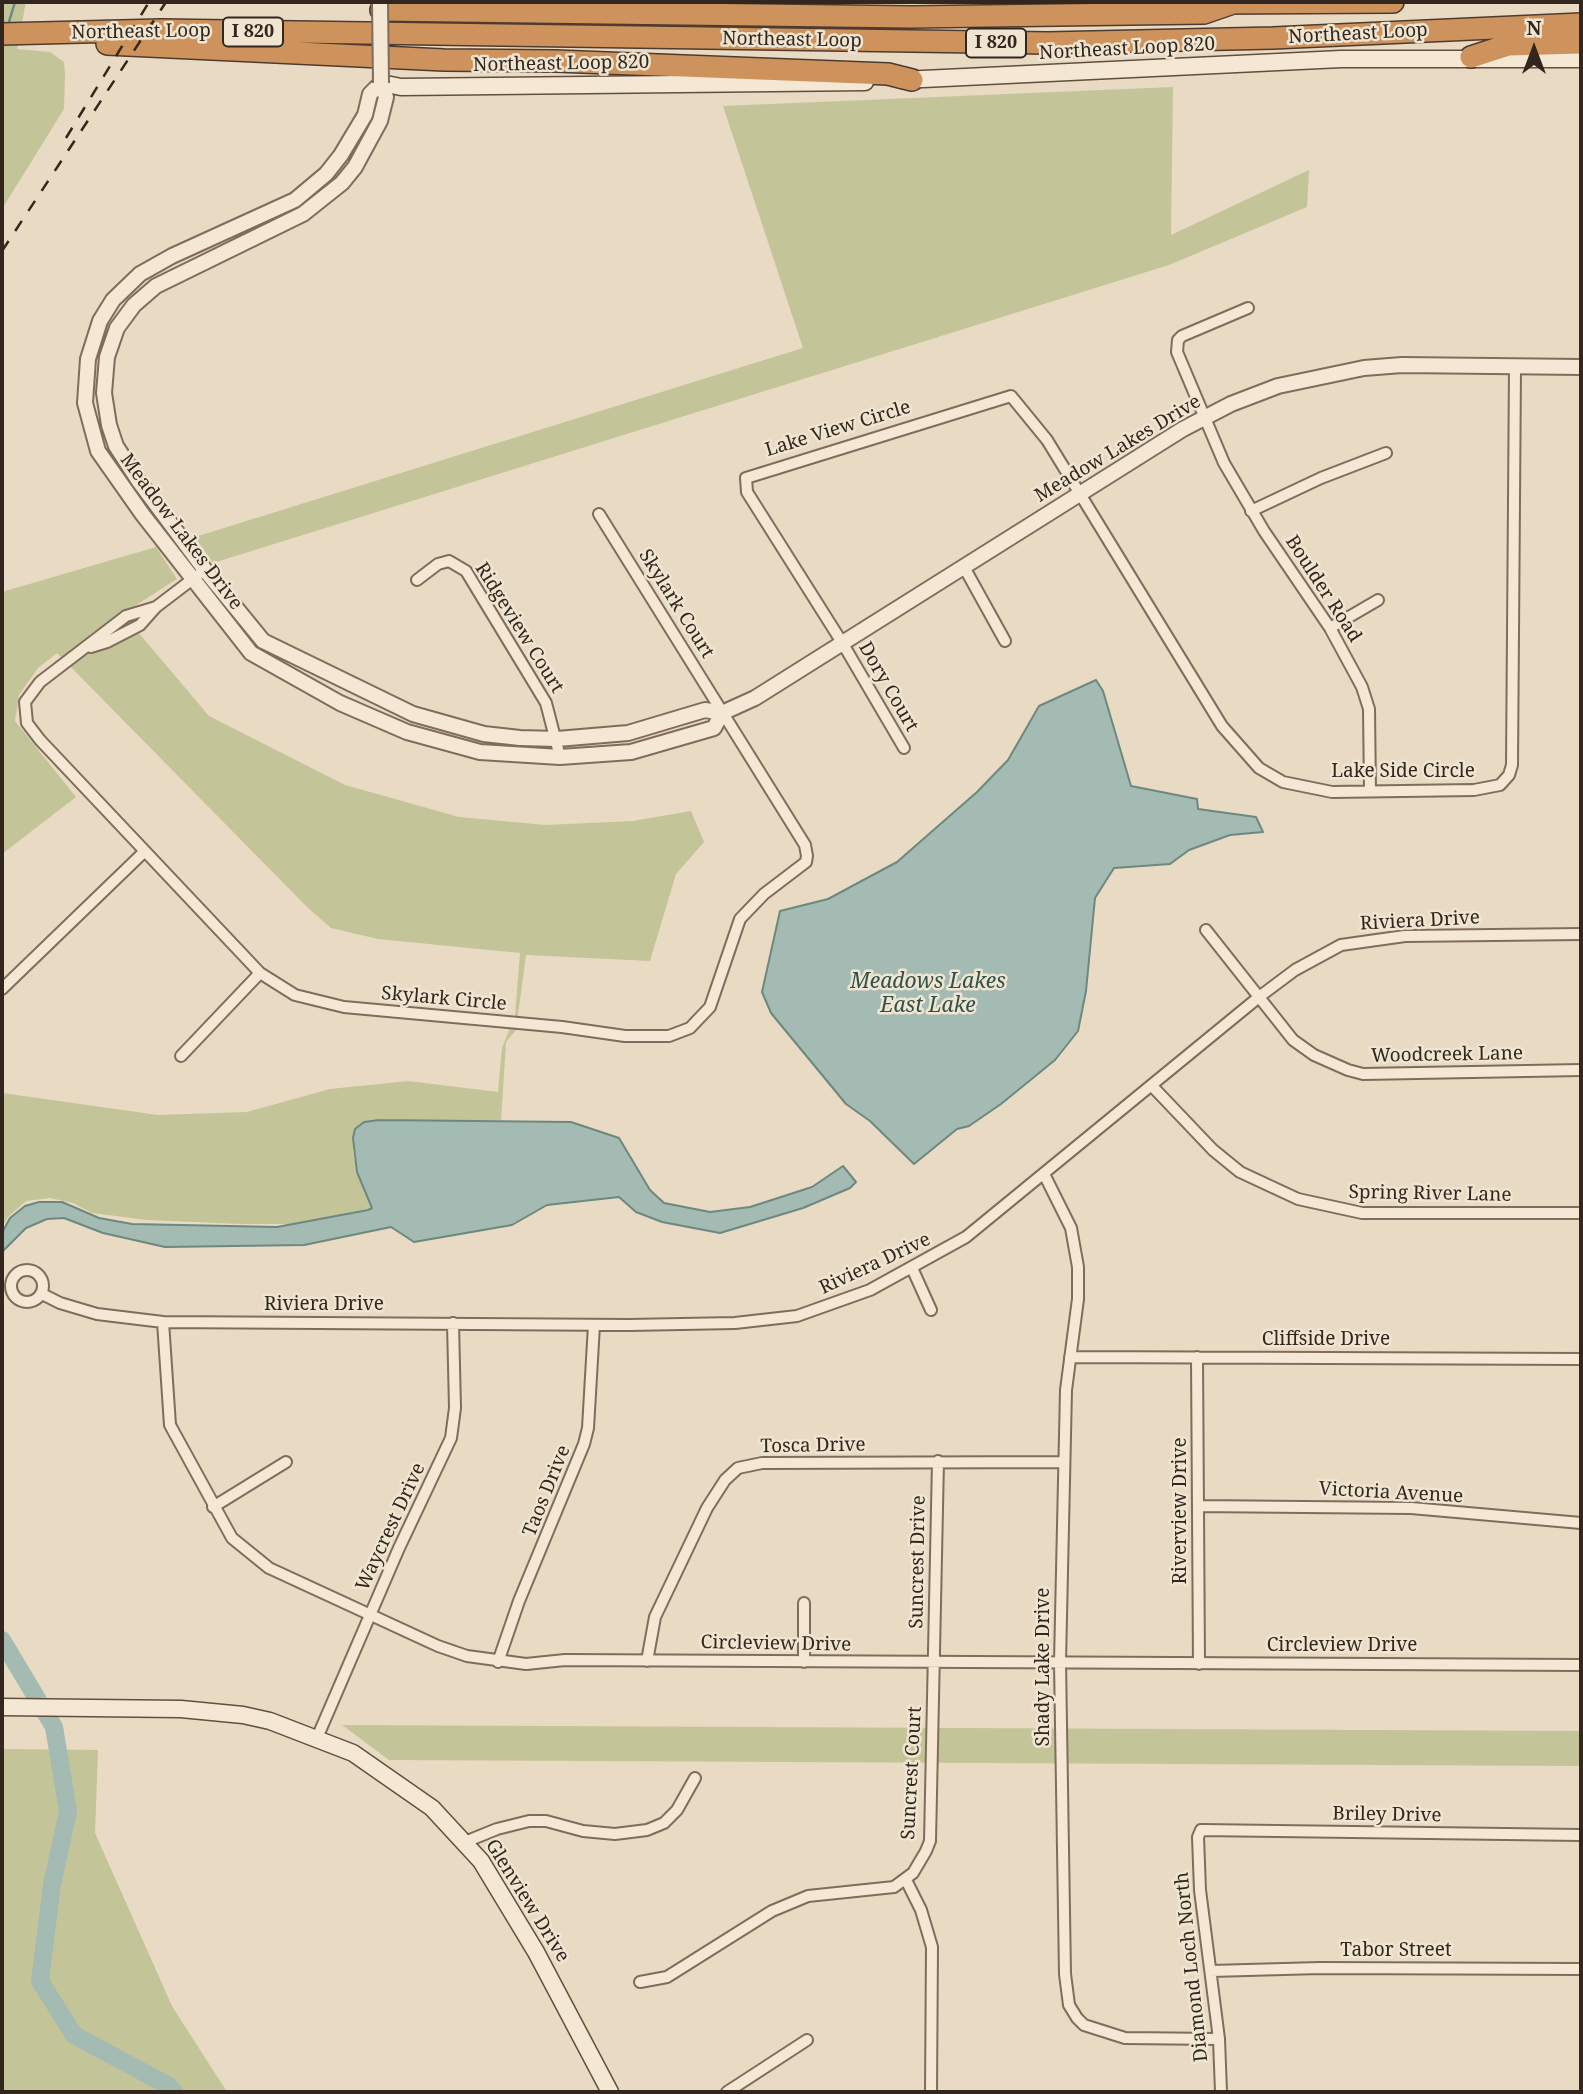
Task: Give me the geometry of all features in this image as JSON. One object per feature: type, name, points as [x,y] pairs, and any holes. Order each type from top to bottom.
[{"type":"highway","points":[[744,2],[1393,2]]},
{"type":"highway","points":[[380,6],[426,11],[912,17],[1204,13],[1233,3]]},
{"type":"highway","name":"Northeast Loop","points":[[2,34],[31,38],[161,30],[1048,43],[1273,38],[1581,24]]},
{"type":"highway","points":[[2,44],[31,38],[444,60],[888,74],[912,80]]},
{"type":"highway","points":[[1471,57],[1508,46],[1581,43]]},
{"type":"main road","name":"Northeast Loop 820","points":[[381,83],[401,87],[552,83],[794,85],[1327,59],[1581,59]]},
{"type":"main road","name":"Glenview Drive","points":[[2,1707],[93,1707],[243,1715],[317,1738],[353,1753],[395,1779],[432,1808],[481,1861],[536,1952],[610,2092]]},
{"type":"street","name":"Meadow Lakes Drive","points":[[380,6],[381,83],[386,97],[380,121],[355,167],[342,183],[303,214],[156,286],[134,305],[117,328],[107,357],[104,393],[116,446],[251,653],[340,703],[407,732],[480,752],[560,757],[631,752],[655,747],[714,728],[722,713]]},
{"type":"street","name":"Boulder Road","points":[[1248,309],[1178,340],[1177,352],[1224,463],[1251,511],[1329,628],[1362,687],[1370,709],[1370,791]]},
{"type":"street","name":"Meadow Lakes Drive","points":[[199,575],[263,641],[328,676],[413,714],[484,734],[557,739],[628,733],[705,710],[722,713],[755,698],[1204,418],[1278,386],[1364,368],[1430,365],[1515,368],[1581,366]]},
{"type":"street","name":"Lake Side Circle","points":[[1080,494],[1235,744],[1259,768],[1283,782],[1332,792],[1474,790],[1500,785],[1509,775],[1515,368]]},
{"type":"street","name":"Lake View Circle","points":[[843,644],[747,492],[748,475],[1011,396],[1047,440],[1080,494]]},
{"type":"street","points":[[1251,511],[1321,478],[1386,453]]},
{"type":"street","name":"Skylark Court","points":[[599,514],[722,713]]},
{"type":"street","name":"Ridgeview Court","points":[[417,580],[438,564],[449,561],[466,571],[546,703],[560,757]]},
{"type":"street","points":[[964,568],[1005,641]]},
{"type":"street","name":"Skylark Circle","points":[[199,575],[156,607],[139,625],[107,642],[85,648],[29,693],[24,712],[27,723],[40,740],[260,973],[295,995],[344,1007],[562,1027],[625,1036],[669,1036],[690,1028],[704,1015],[719,988],[740,919],[764,894],[806,862],[807,856],[805,845],[722,713]]},
{"type":"street","points":[[1329,628],[1378,600]]},
{"type":"street","name":"Dory Court","points":[[843,644],[904,748]]},
{"type":"street","points":[[2,989],[145,851]]},
{"type":"street","name":"Woodcreek Lane","points":[[1206,930],[1293,1040],[1314,1055],[1363,1074],[1581,1070]]},
{"type":"street","name":"Riviera Drive","points":[[42,1294],[60,1303],[97,1314],[163,1322],[594,1325],[770,1321],[820,1309],[870,1290],[966,1237],[1153,1087],[1259,997],[1315,958],[1357,941],[1405,936],[1581,934]]},
{"type":"street","points":[[181,1056],[260,973]]},
{"type":"street","name":"Spring River Lane","points":[[1153,1087],[1213,1150],[1240,1172],[1298,1199],[1362,1213],[1581,1213]]},
{"type":"street","name":"Shady Lake Drive","points":[[1044,1174],[1063,1210],[1075,1242],[1078,1299],[1070,1357],[1063,1462],[1060,1661],[1065,1974],[1070,2010],[1097,2031],[1125,2038],[1219,2039]]},
{"type":"street","points":[[912,1268],[931,1310]]},
{"type":"street","name":"Circleview Drive","points":[[163,1322],[170,1425],[232,1538],[270,1568],[370,1615],[438,1646],[498,1662],[934,1664],[1060,1661],[1581,1665]]},
{"type":"street","name":"Waycrest Drive","points":[[317,1738],[451,1438],[455,1408],[453,1323]]},
{"type":"street","name":"Taos Drive","points":[[498,1662],[519,1601],[584,1444],[588,1428],[594,1325]]},
{"type":"street","name":"Cliffside Drive","points":[[1070,1357],[1581,1359]]},
{"type":"street","name":"Riverview Drive","points":[[1197,1357],[1199,1664]]},
{"type":"street","name":"Suncrest Drive","points":[[934,1664],[938,1461]]},
{"type":"street","points":[[214,1507],[286,1462]]},
{"type":"street","name":"Tosca Drive","points":[[647,1661],[655,1616],[707,1508],[725,1480],[738,1468],[762,1463],[1063,1462]]},
{"type":"street","name":"Victoria Avenue","points":[[1198,1506],[1411,1508],[1581,1523]]},
{"type":"street","points":[[804,1603],[804,1662]]},
{"type":"street","name":"Suncrest Court","points":[[906,1880],[913,1873],[930,1841],[934,1664]]},
{"type":"street","points":[[465,1842],[497,1829],[529,1821],[546,1821],[583,1831],[615,1833],[647,1830],[664,1822],[677,1810],[695,1778]]},
{"type":"street","name":"Briley Drive","points":[[1198,1837],[1200,1830],[1581,1835]]},
{"type":"street","name":"Diamond Loch North","points":[[1198,1837],[1202,1914],[1219,2039],[1221,2092]]},
{"type":"street","points":[[640,1982],[667,1977],[772,1911],[808,1896],[865,1892],[894,1887],[906,1880],[921,1910],[932,1947],[931,2092]]},
{"type":"street","name":"Tabor Street","points":[[1211,1971],[1320,1968],[1581,1969]]},
{"type":"street","points":[[727,2092],[807,2040]]},
{"type":"green space","points":[[2,2],[26,2],[17,49],[50,52],[64,62],[65,74],[64,109],[2,209]]},
{"type":"green space","points":[[1173,87],[1171,235],[1309,170],[1307,207],[1169,265],[213,563],[195,537],[803,348],[723,106]]},
{"type":"green space","points":[[156,547],[177,579],[89,635],[101,649],[138,632],[209,716],[345,785],[459,817],[545,825],[633,821],[691,811],[704,842],[676,874],[650,961],[526,955],[516,1030],[506,1042],[501,1120],[379,1120],[353,1151],[357,1172],[372,1208],[298,1224],[241,1224],[147,1220],[92,1213],[73,1203],[50,1198],[26,1201],[8,1217],[2,1227],[2,1093],[158,1115],[247,1112],[330,1089],[408,1081],[498,1092],[502,1048],[515,1015],[520,953],[378,939],[331,928],[307,907],[57,653],[38,668],[19,695],[15,721],[76,797],[2,854],[2,592]]},
{"type":"green space","points":[[342,1725],[1581,1731],[1581,1766],[389,1760]]},
{"type":"green space","points":[[2,1749],[98,1750],[95,1833],[172,2006],[227,2092],[2,2092]]},
{"type":"water","name":"Meadows Lakes East Lake","points":[[1096,680],[1103,691],[1131,786],[1197,799],[1198,809],[1256,817],[1263,832],[1230,835],[1189,850],[1170,864],[1114,868],[1095,898],[1086,991],[1078,1031],[1055,1060],[1001,1104],[969,1126],[957,1129],[914,1164],[870,1121],[846,1104],[771,1013],[762,992],[780,911],[828,899],[897,862],[977,792],[1008,760],[1039,706]]},
{"type":"water","points":[[364,1122],[571,1122],[619,1138],[650,1190],[664,1203],[710,1212],[750,1207],[812,1187],[843,1166],[856,1182],[850,1188],[803,1208],[720,1233],[662,1222],[636,1212],[619,1197],[547,1205],[512,1225],[414,1242],[391,1227],[304,1245],[165,1247],[103,1233],[64,1218],[47,1219],[26,1228],[2,1252],[2,1233],[10,1218],[25,1206],[39,1202],[62,1202],[99,1218],[132,1224],[277,1227],[368,1210],[372,1208],[357,1172],[353,1138],[355,1129]]},
{"type":"waterway","points":[[8,25],[15,2]]},
{"type":"waterway","points":[[2,1640],[54,1727],[68,1811],[52,1885],[40,1981],[74,2035],[169,2086],[174,2092]]},
{"type":"railway","points":[[66,138],[149,2]]},
{"type":"railway","points":[[2,251],[166,2]]}]
